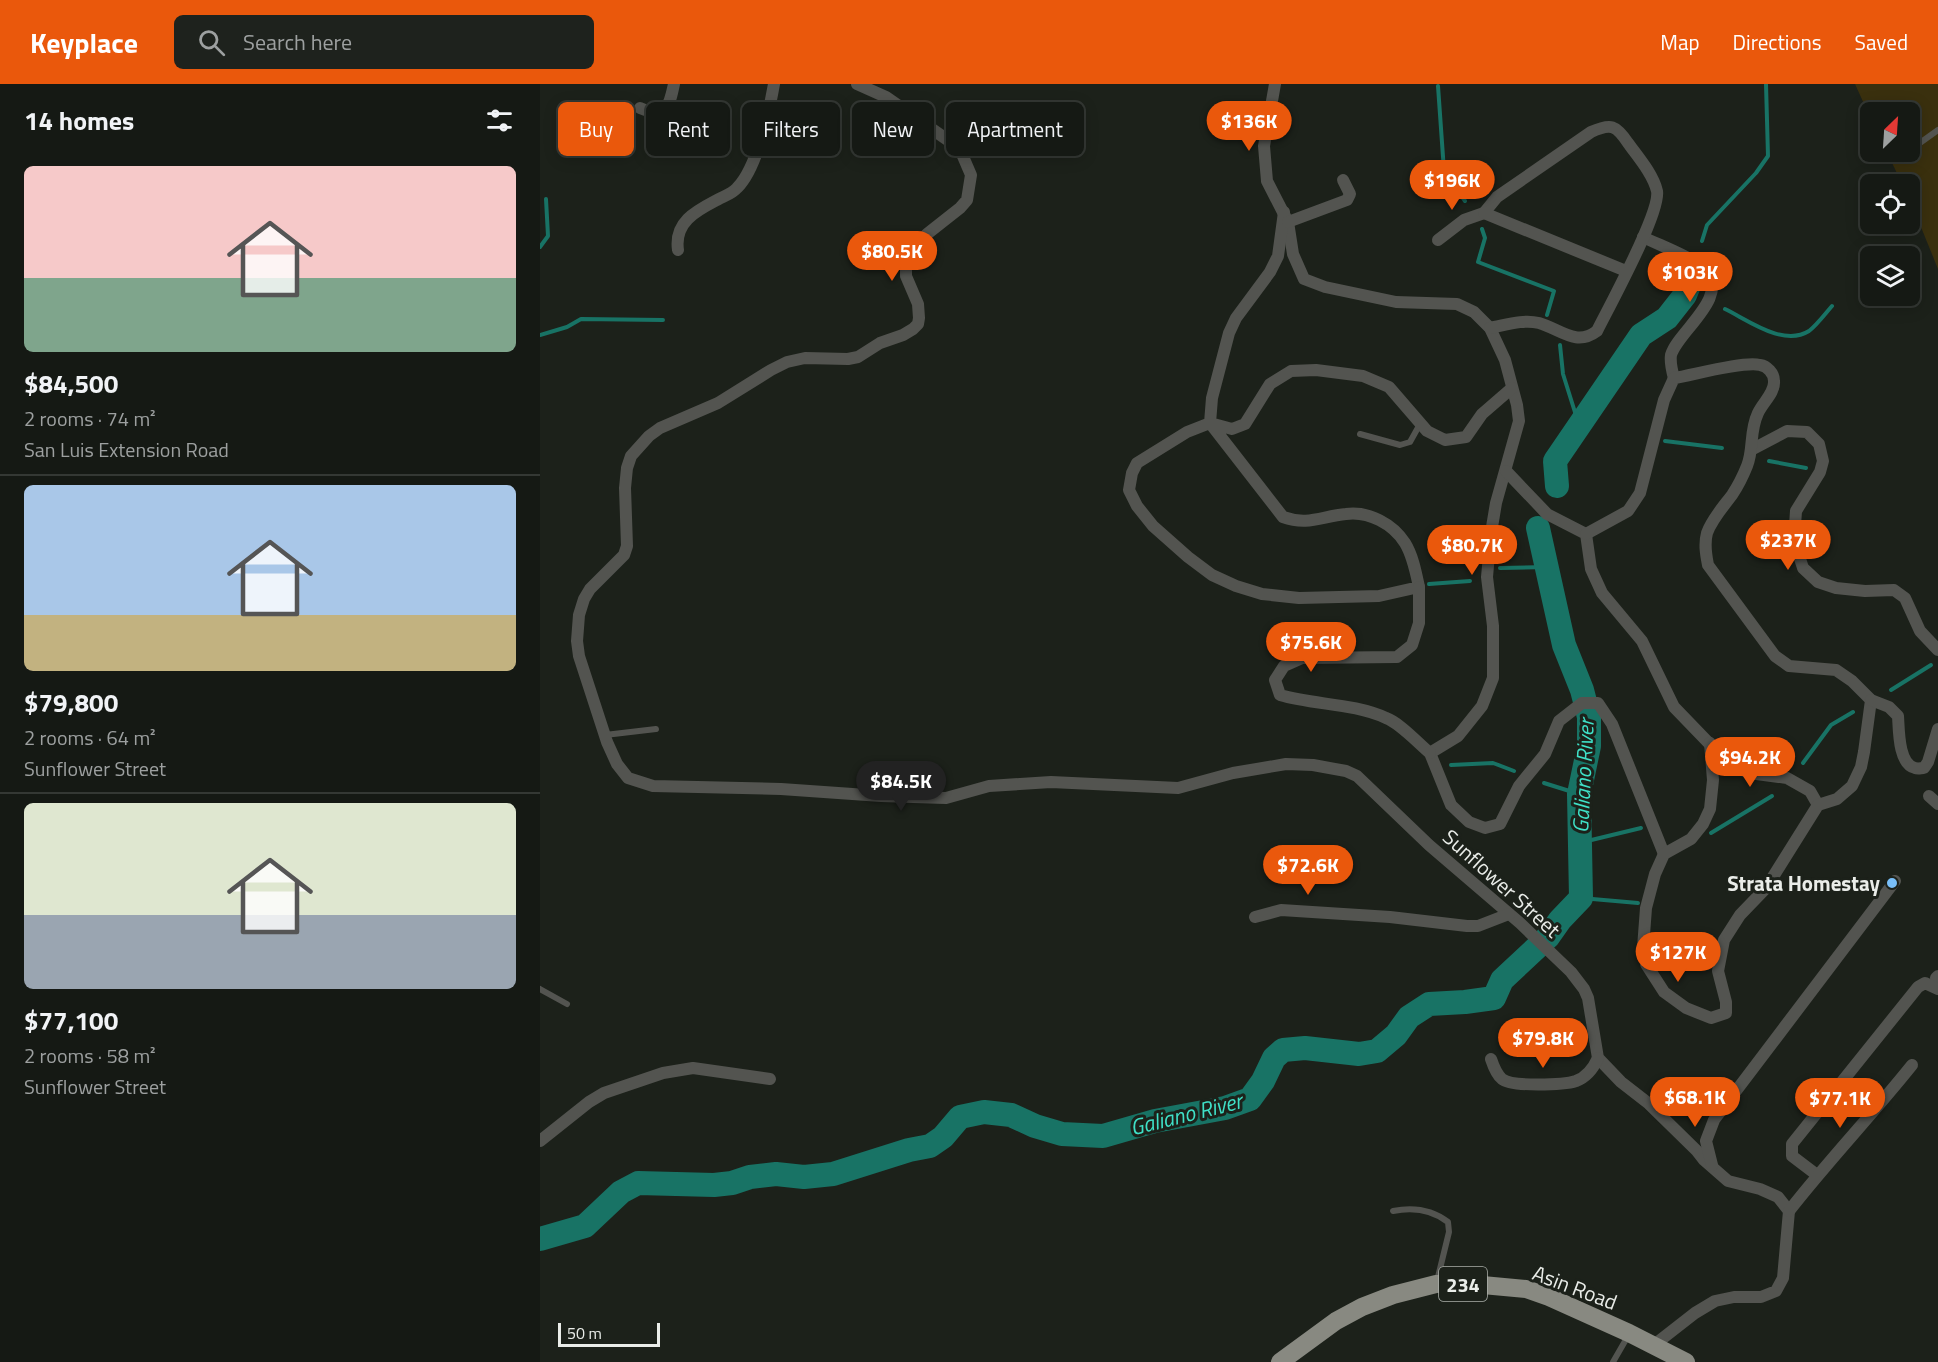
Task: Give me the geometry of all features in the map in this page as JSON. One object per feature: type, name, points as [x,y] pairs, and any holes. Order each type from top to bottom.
[{"type":"main road","name":"Asin Road","points":[[1280,1362],[1336,1321],[1362,1307],[1393,1295],[1436,1284],[1461,1284],[1526,1289],[1629,1333],[1686,1362]]},
{"type":"street","points":[[640,108],[655,114],[662,112],[671,100],[674,84]]},
{"type":"street","points":[[678,250],[676,237],[682,224],[702,209],[732,193],[742,183],[753,161],[764,129],[774,84]]},
{"type":"street","name":"Sunflower Street","points":[[857,84],[886,98],[952,143],[962,154],[971,175],[967,200],[927,234],[906,267],[906,276],[918,304],[919,318],[913,329],[880,343],[858,357],[848,359],[805,358],[787,362],[718,403],[660,428],[639,445],[631,456],[625,488],[627,546],[624,555],[590,589],[579,615],[577,627],[579,656],[617,764],[628,778],[653,786],[781,789],[919,798],[946,798],[989,786],[1051,782],[1178,788],[1233,773],[1286,764],[1313,765],[1346,771],[1357,776],[1436,851],[1520,923],[1570,972],[1584,989],[1588,998],[1598,1058]]},
{"type":"street","points":[[1275,84],[1264,146],[1267,181],[1286,217],[1293,254],[1304,279],[1325,287],[1396,302],[1457,304],[1474,312],[1491,328],[1505,360],[1518,405],[1519,421],[1491,533],[1487,577],[1493,626],[1493,678],[1482,706],[1458,736],[1430,753]]},
{"type":"street","points":[[1438,240],[1464,220],[1484,213],[1497,197],[1591,132],[1604,126],[1613,127],[1627,141],[1650,175],[1657,191],[1657,203],[1597,331],[1588,338],[1578,339],[1538,323],[1516,322],[1491,328]]},
{"type":"street","points":[[1286,217],[1347,200],[1350,194],[1343,180]]},
{"type":"street","points":[[1484,213],[1626,272]]},
{"type":"street","points":[[1286,217],[1278,256],[1270,272],[1242,309],[1229,333],[1212,398],[1210,423],[1283,517],[1297,522],[1348,513],[1368,514],[1388,525],[1405,543],[1413,564],[1419,587],[1419,623],[1412,645],[1397,657],[1302,658],[1284,666],[1275,680],[1280,694],[1301,701],[1361,710],[1388,718],[1430,753],[1451,805],[1469,822],[1485,828],[1500,824],[1519,786],[1545,754],[1559,721],[1582,703],[1598,703],[1612,724],[1664,854]]},
{"type":"street","points":[[1587,534],[1628,511],[1640,493],[1664,400],[1674,378],[1671,356],[1678,341],[1704,309],[1711,293],[1712,282],[1697,264],[1643,237]]},
{"type":"street","points":[[1674,378],[1748,364],[1762,365],[1771,371],[1775,382],[1770,395],[1758,412],[1750,435],[1751,450],[1747,465],[1733,493],[1716,515],[1707,533],[1705,549],[1708,565],[1775,656],[1789,666],[1836,670],[1852,681],[1871,700],[1889,706],[1898,716],[1903,756],[1909,765],[1915,768],[1924,768],[1928,762],[1938,729]]},
{"type":"street","points":[[1419,587],[1379,596],[1299,597],[1262,594],[1236,586],[1212,575],[1153,526],[1137,506],[1129,490],[1132,474],[1137,463],[1187,432],[1210,423],[1232,429],[1245,423],[1270,384],[1291,370],[1316,370],[1363,376],[1389,387],[1426,431],[1445,440],[1466,437],[1482,414],[1512,388]]},
{"type":"street","points":[[1751,450],[1787,431],[1807,432],[1819,444],[1823,461],[1820,472],[1796,511],[1794,540],[1803,568],[1818,582],[1836,588],[1865,591],[1894,590],[1905,598],[1920,631],[1938,650]]},
{"type":"street","points":[[1506,471],[1546,513],[1587,534]]},
{"type":"street","points":[[1587,534],[1591,569],[1602,593],[1642,641],[1674,707],[1728,763],[1749,773],[1787,778],[1810,791],[1818,805]]},
{"type":"street","points":[[1710,743],[1713,780],[1710,808],[1703,824],[1691,839],[1664,854],[1655,874],[1646,908],[1643,948],[1646,964],[1665,992],[1686,1008],[1711,1018],[1725,1013],[1726,1002],[1719,971],[1724,940],[1740,915],[1766,888],[1818,805],[1837,799],[1852,786],[1857,778],[1864,752],[1871,700]]},
{"type":"street","points":[[1713,1169],[1706,1141],[1714,1120],[1896,881]]},
{"type":"street","points":[[1255,917],[1281,910],[1304,911],[1467,927],[1478,926],[1509,914]]},
{"type":"street","points":[[1817,1175],[1792,1156],[1792,1144],[1918,987],[1934,981]]},
{"type":"street","points":[[1491,1059],[1502,1079],[1514,1084],[1561,1084],[1576,1081],[1586,1075],[1594,1068],[1598,1058],[1620,1082],[1670,1125],[1713,1169],[1728,1181],[1760,1189],[1778,1197],[1789,1211]]},
{"type":"street","points":[[1654,1345],[1715,1301],[1734,1297],[1761,1297],[1776,1291],[1783,1278],[1789,1211],[1912,1065]]},
{"type":"street","points":[[540,1141],[604,1093],[663,1073],[693,1068],[770,1078]]},
{"type":"lane","points":[[1920,143],[1938,130]]},
{"type":"lane","points":[[1360,434],[1400,445],[1410,442],[1420,424]]},
{"type":"lane","points":[[605,735],[656,729]]},
{"type":"lane","points":[[540,989],[567,1004]]},
{"type":"lane","points":[[1392,1211],[1406,1208],[1428,1211],[1448,1222],[1449,1232],[1436,1284]]},
{"type":"lane","points":[[1613,1362],[1629,1333]]},
{"type":"shaded area","points":[[1855,84],[1938,84],[1938,269],[1920,225],[1920,174],[1897,174],[1892,162],[1920,162],[1920,102],[1863,102]]},
{"type":"waterway","points":[[1702,241],[1707,225],[1756,173],[1768,156],[1766,84]]},
{"type":"waterway","points":[[1438,86],[1444,171],[1465,201]]},
{"type":"waterway","points":[[540,247],[548,236],[546,199]]},
{"type":"waterway","points":[[1482,229],[1485,238],[1478,262],[1554,291],[1547,315]]},
{"type":"waterway","name":"Galiano River","points":[[1557,486],[1555,461],[1641,335],[1667,318],[1685,295],[1692,278]]},
{"type":"waterway","points":[[1725,309],[1766,330],[1788,336],[1809,331],[1832,306]]},
{"type":"waterway","points":[[540,335],[567,327],[581,319],[663,320]]},
{"type":"waterway","points":[[1560,345],[1563,374],[1579,425]]},
{"type":"waterway","points":[[1665,441],[1722,448]]},
{"type":"waterway","points":[[1769,461],[1806,468]]},
{"type":"waterway","name":"Galiano River","points":[[540,1239],[585,1226],[621,1192],[638,1183],[714,1185],[776,1174],[804,1177],[833,1174],[909,1150],[930,1146],[943,1137],[960,1117],[984,1112],[1011,1115],[1035,1126],[1062,1134],[1103,1136],[1155,1121],[1225,1108],[1250,1099],[1263,1081],[1274,1058],[1283,1050],[1305,1048],[1359,1054],[1377,1051],[1396,1035],[1409,1017],[1429,1004],[1494,998],[1502,980],[1548,937],[1560,920],[1581,898],[1579,794],[1589,746],[1589,717],[1582,690],[1564,645],[1538,528]]},
{"type":"waterway","points":[[1500,568],[1547,567]]},
{"type":"waterway","points":[[1429,584],[1470,581]]},
{"type":"waterway","points":[[1891,690],[1931,665]]},
{"type":"waterway","points":[[1803,763],[1831,725],[1853,712]]},
{"type":"waterway","points":[[1451,765],[1493,763],[1514,771]]},
{"type":"waterway","points":[[1544,783],[1579,794]]},
{"type":"waterway","points":[[1711,833],[1772,796]]},
{"type":"waterway","points":[[1579,843],[1641,828]]},
{"type":"waterway","points":[[1581,898],[1638,903]]},
{"type":"place","name":"Strata Homestay","points":[[1892,883]]}]
